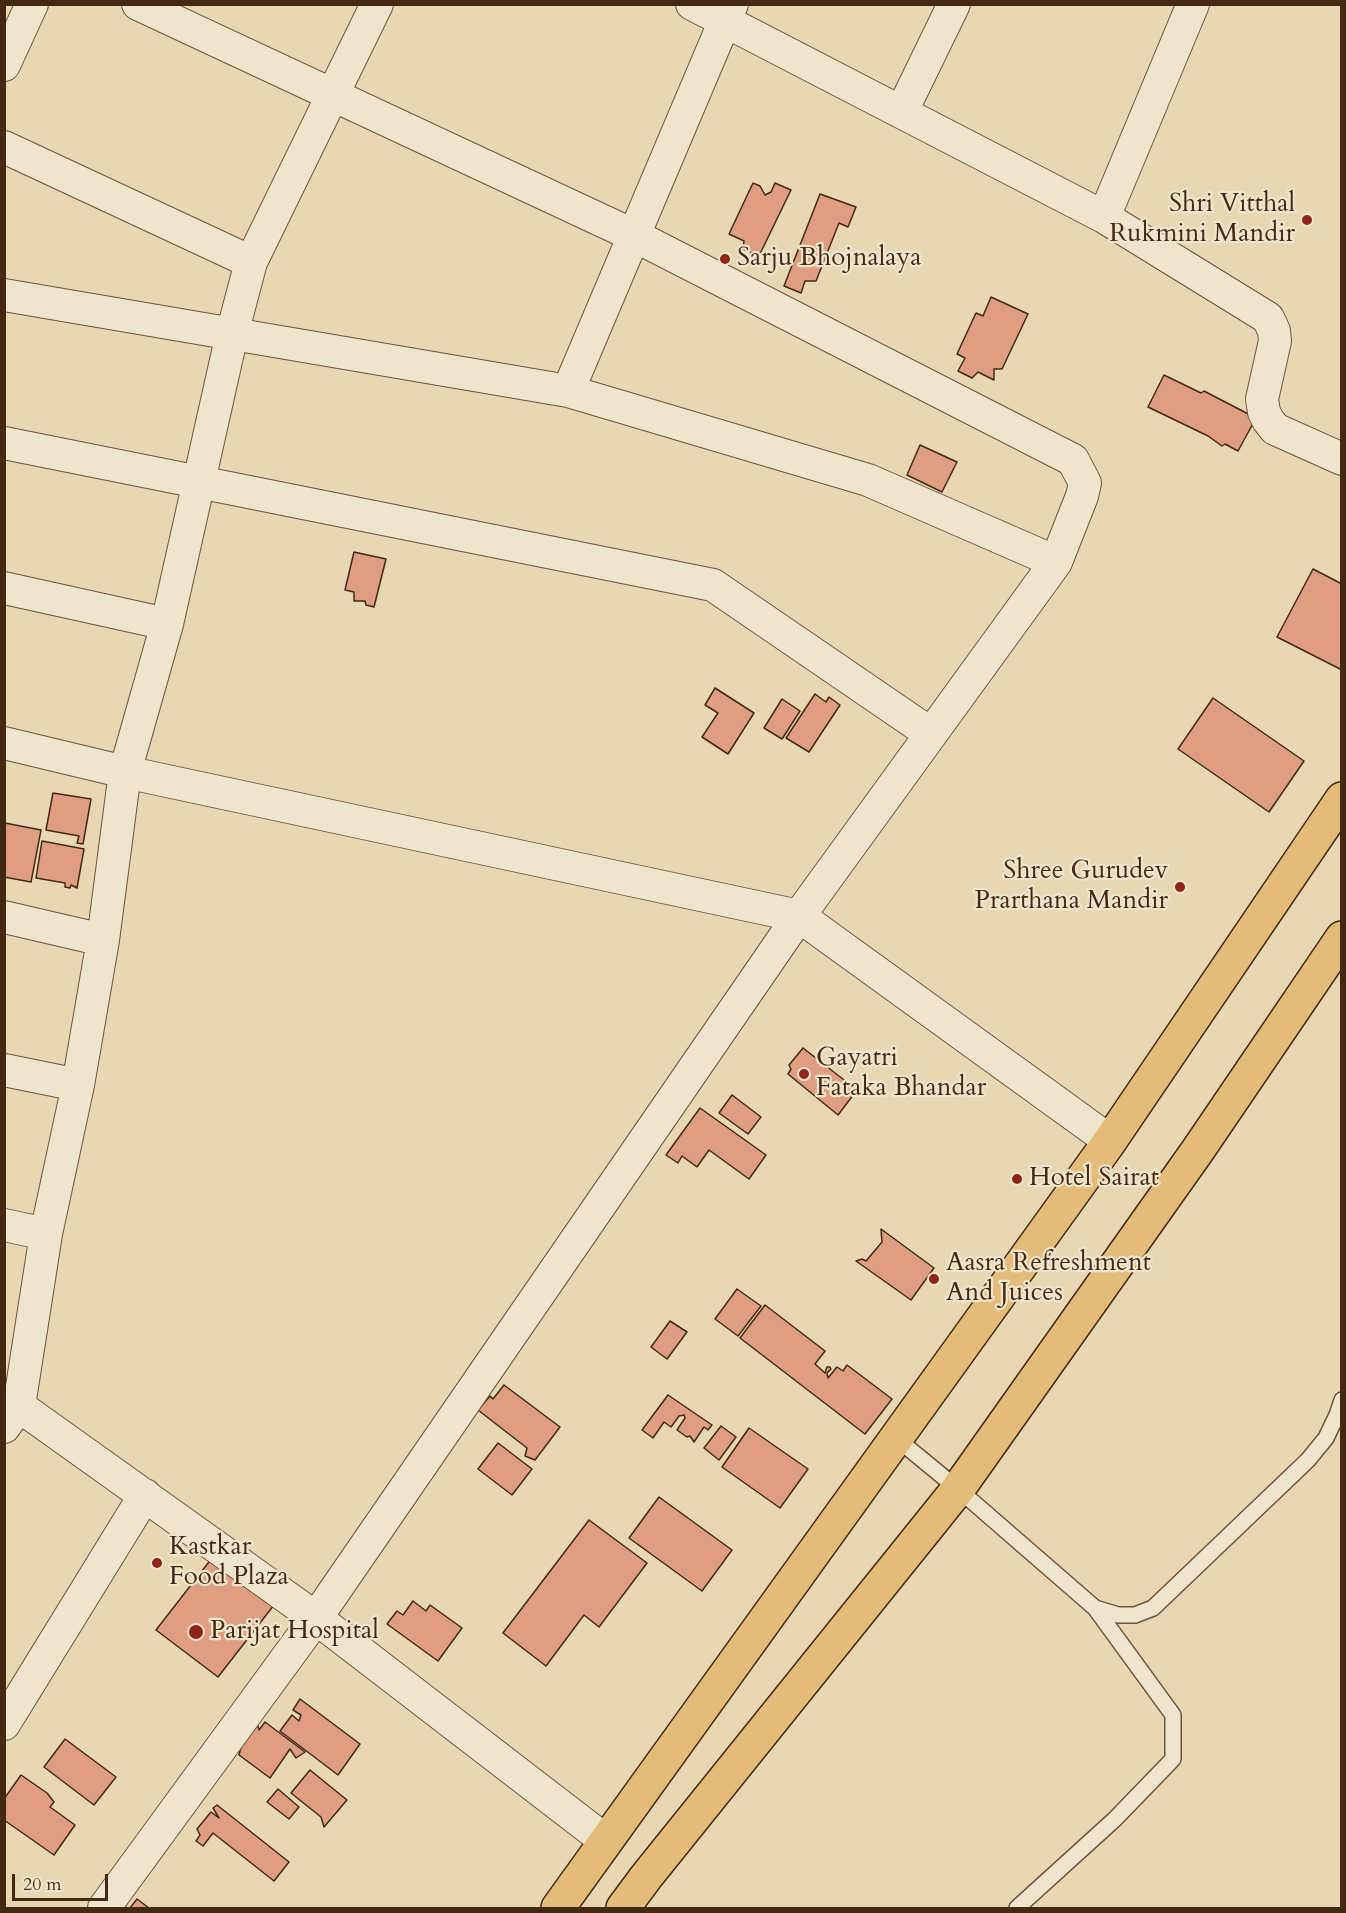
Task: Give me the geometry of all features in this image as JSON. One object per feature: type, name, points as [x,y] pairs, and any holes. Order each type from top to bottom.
[{"type":"main road","points":[[558,1908],[1110,1141],[1341,800]]},
{"type":"main road","points":[[623,1908],[646,1876],[958,1489],[1198,1150],[1341,938]]},
{"type":"street","points":[[4,65],[32,4]]},
{"type":"street","points":[[104,1908],[316,1618],[799,916],[1056,562],[1085,483],[1073,460],[635,236],[138,4]]},
{"type":"street","points":[[377,4],[251,262],[232,334],[167,624],[125,772],[103,940],[78,1085],[9,1411],[145,1496],[316,1618],[606,1841]]},
{"type":"street","points":[[692,4],[728,12],[902,111],[1104,217],[1268,318],[1274,331],[1275,341],[1262,399],[1268,420],[1275,429],[1341,459]]},
{"type":"street","points":[[902,111],[954,4]]},
{"type":"street","points":[[1104,217],[1193,4]]},
{"type":"street","points":[[568,391],[728,12]]},
{"type":"street","points":[[4,147],[251,262]]},
{"type":"street","points":[[4,295],[568,391],[868,480],[1056,562]]},
{"type":"street","points":[[4,443],[713,585],[931,734]]},
{"type":"street","points":[[4,588],[167,624]]},
{"type":"street","points":[[4,743],[125,772],[799,916],[1110,1141]]},
{"type":"street","points":[[4,917],[103,940]]},
{"type":"street","points":[[4,1070],[78,1085]]},
{"type":"street","points":[[4,1225],[46,1234]]},
{"type":"street","points":[[4,1724],[145,1496]]},
{"type":"lane","points":[[1095,1608],[1118,1616],[1135,1615],[1153,1608],[1308,1460],[1326,1438],[1341,1401]]},
{"type":"lane","points":[[896,1438],[1095,1608],[1173,1715],[1173,1759],[1115,1819],[1017,1908]]},
{"type":"building","points":[[753,183],[760,186],[765,195],[771,192],[775,183],[791,190],[759,256],[743,249],[744,241],[729,234]]},
{"type":"building","points":[[820,194],[856,207],[848,227],[839,223],[816,281],[805,281],[801,293],[784,286]]},
{"type":"building","points":[[991,297],[1028,314],[1002,369],[994,369],[994,380],[978,372],[972,378],[958,371],[965,358],[957,354],[976,313],[983,316]]},
{"type":"building","points":[[1164,375],[1201,393],[1204,391],[1256,418],[1238,451],[1225,444],[1222,446],[1208,436],[1148,407]]},
{"type":"building","points":[[920,445],[957,462],[942,492],[907,475]]},
{"type":"building","points":[[354,552],[386,559],[374,607],[366,605],[365,601],[354,601],[354,592],[345,590]]},
{"type":"building","points":[[1313,569],[1342,584],[1342,670],[1277,637]]},
{"type":"building","points":[[715,688],[754,713],[728,754],[702,737],[718,713],[705,705]]},
{"type":"building","points":[[815,694],[826,702],[829,697],[840,705],[809,752],[786,738]]},
{"type":"building","points":[[1213,698],[1304,761],[1269,812],[1178,749]]},
{"type":"building","points":[[782,699],[800,711],[782,739],[764,728]]},
{"type":"building","points":[[53,793],[91,799],[83,844],[77,843],[79,836],[46,830]]},
{"type":"building","points":[[5,823],[41,830],[31,882],[4,877]]},
{"type":"building","points":[[42,841],[84,849],[77,888],[71,885],[70,888],[65,887],[65,883],[36,878]]},
{"type":"building","points":[[803,1048],[857,1090],[838,1115],[788,1074],[791,1069],[789,1065]]},
{"type":"building","points":[[732,1095],[761,1117],[748,1134],[719,1113]]},
{"type":"building","points":[[700,1108],[766,1155],[749,1179],[709,1150],[697,1167],[682,1156],[678,1163],[666,1155]]},
{"type":"building","points":[[881,1229],[934,1268],[911,1300],[856,1261],[862,1259],[866,1261],[882,1242]]},
{"type":"building","points":[[737,1289],[761,1306],[738,1336],[715,1319]]},
{"type":"building","points":[[765,1305],[825,1351],[815,1364],[825,1373],[827,1367],[830,1367],[827,1373],[828,1378],[837,1367],[843,1371],[847,1365],[892,1399],[865,1434],[740,1338]]},
{"type":"building","points":[[670,1321],[687,1332],[667,1359],[651,1347]]},
{"type":"building","points":[[504,1385],[560,1427],[535,1460],[525,1456],[527,1448],[478,1410],[490,1396],[493,1399]]},
{"type":"building","points":[[668,1395],[712,1425],[708,1430],[704,1427],[694,1442],[690,1436],[687,1437],[677,1430],[685,1418],[684,1415],[679,1416],[671,1427],[664,1422],[653,1438],[642,1430]]},
{"type":"building","points":[[721,1426],[736,1437],[719,1460],[704,1448]]},
{"type":"building","points":[[749,1428],[808,1469],[780,1508],[722,1467]]},
{"type":"building","points":[[498,1443],[532,1469],[512,1495],[478,1469]]},
{"type":"building","points":[[659,1497],[732,1550],[702,1591],[629,1538]]},
{"type":"building","points":[[589,1520],[647,1563],[599,1627],[584,1615],[546,1666],[503,1633]]},
{"type":"building","points":[[212,1558],[274,1605],[218,1677],[156,1630]]},
{"type":"building","points":[[413,1601],[426,1611],[430,1605],[462,1628],[438,1661],[387,1624],[397,1611],[403,1615]]},
{"type":"building","points":[[300,1699],[360,1744],[338,1775],[280,1731],[292,1715],[299,1721],[301,1715],[293,1710]]},
{"type":"building","points":[[265,1722],[305,1752],[296,1758],[290,1749],[270,1778],[239,1755],[241,1747],[257,1723],[259,1730]]},
{"type":"building","points":[[65,1739],[116,1777],[94,1805],[44,1767]]},
{"type":"building","points":[[310,1770],[347,1800],[324,1827],[321,1817],[291,1793]]},
{"type":"building","points":[[21,1775],[47,1793],[54,1802],[50,1807],[75,1825],[54,1855],[4,1820],[4,1799]]},
{"type":"building","points":[[278,1789],[299,1807],[289,1819],[267,1802]]},
{"type":"building","points":[[217,1805],[289,1862],[274,1881],[213,1833],[203,1846],[196,1841],[200,1835],[197,1829],[211,1812],[219,1818],[213,1808]]},
{"type":"building","points":[[137,1899],[149,1908],[130,1908]]},
{"type":"place","name":"Shri Vitthal Rukmini Mandir","points":[[1307,220]]},
{"type":"place","name":"Sarju Bhojnalaya","points":[[725,259]]},
{"type":"place","name":"Shree Gurudev Prarthana Mandir","points":[[1180,887]]},
{"type":"place","name":"Gayatri Fataka Bhandar","points":[[804,1074]]},
{"type":"place","name":"Hotel Sairat","points":[[1017,1179]]},
{"type":"place","name":"Aasra Refreshment And Juices","points":[[934,1279]]},
{"type":"place","name":"Kastkar Food Plaza","points":[[157,1563]]},
{"type":"place","name":"Parijat Hospital","points":[[196,1632]]}]
